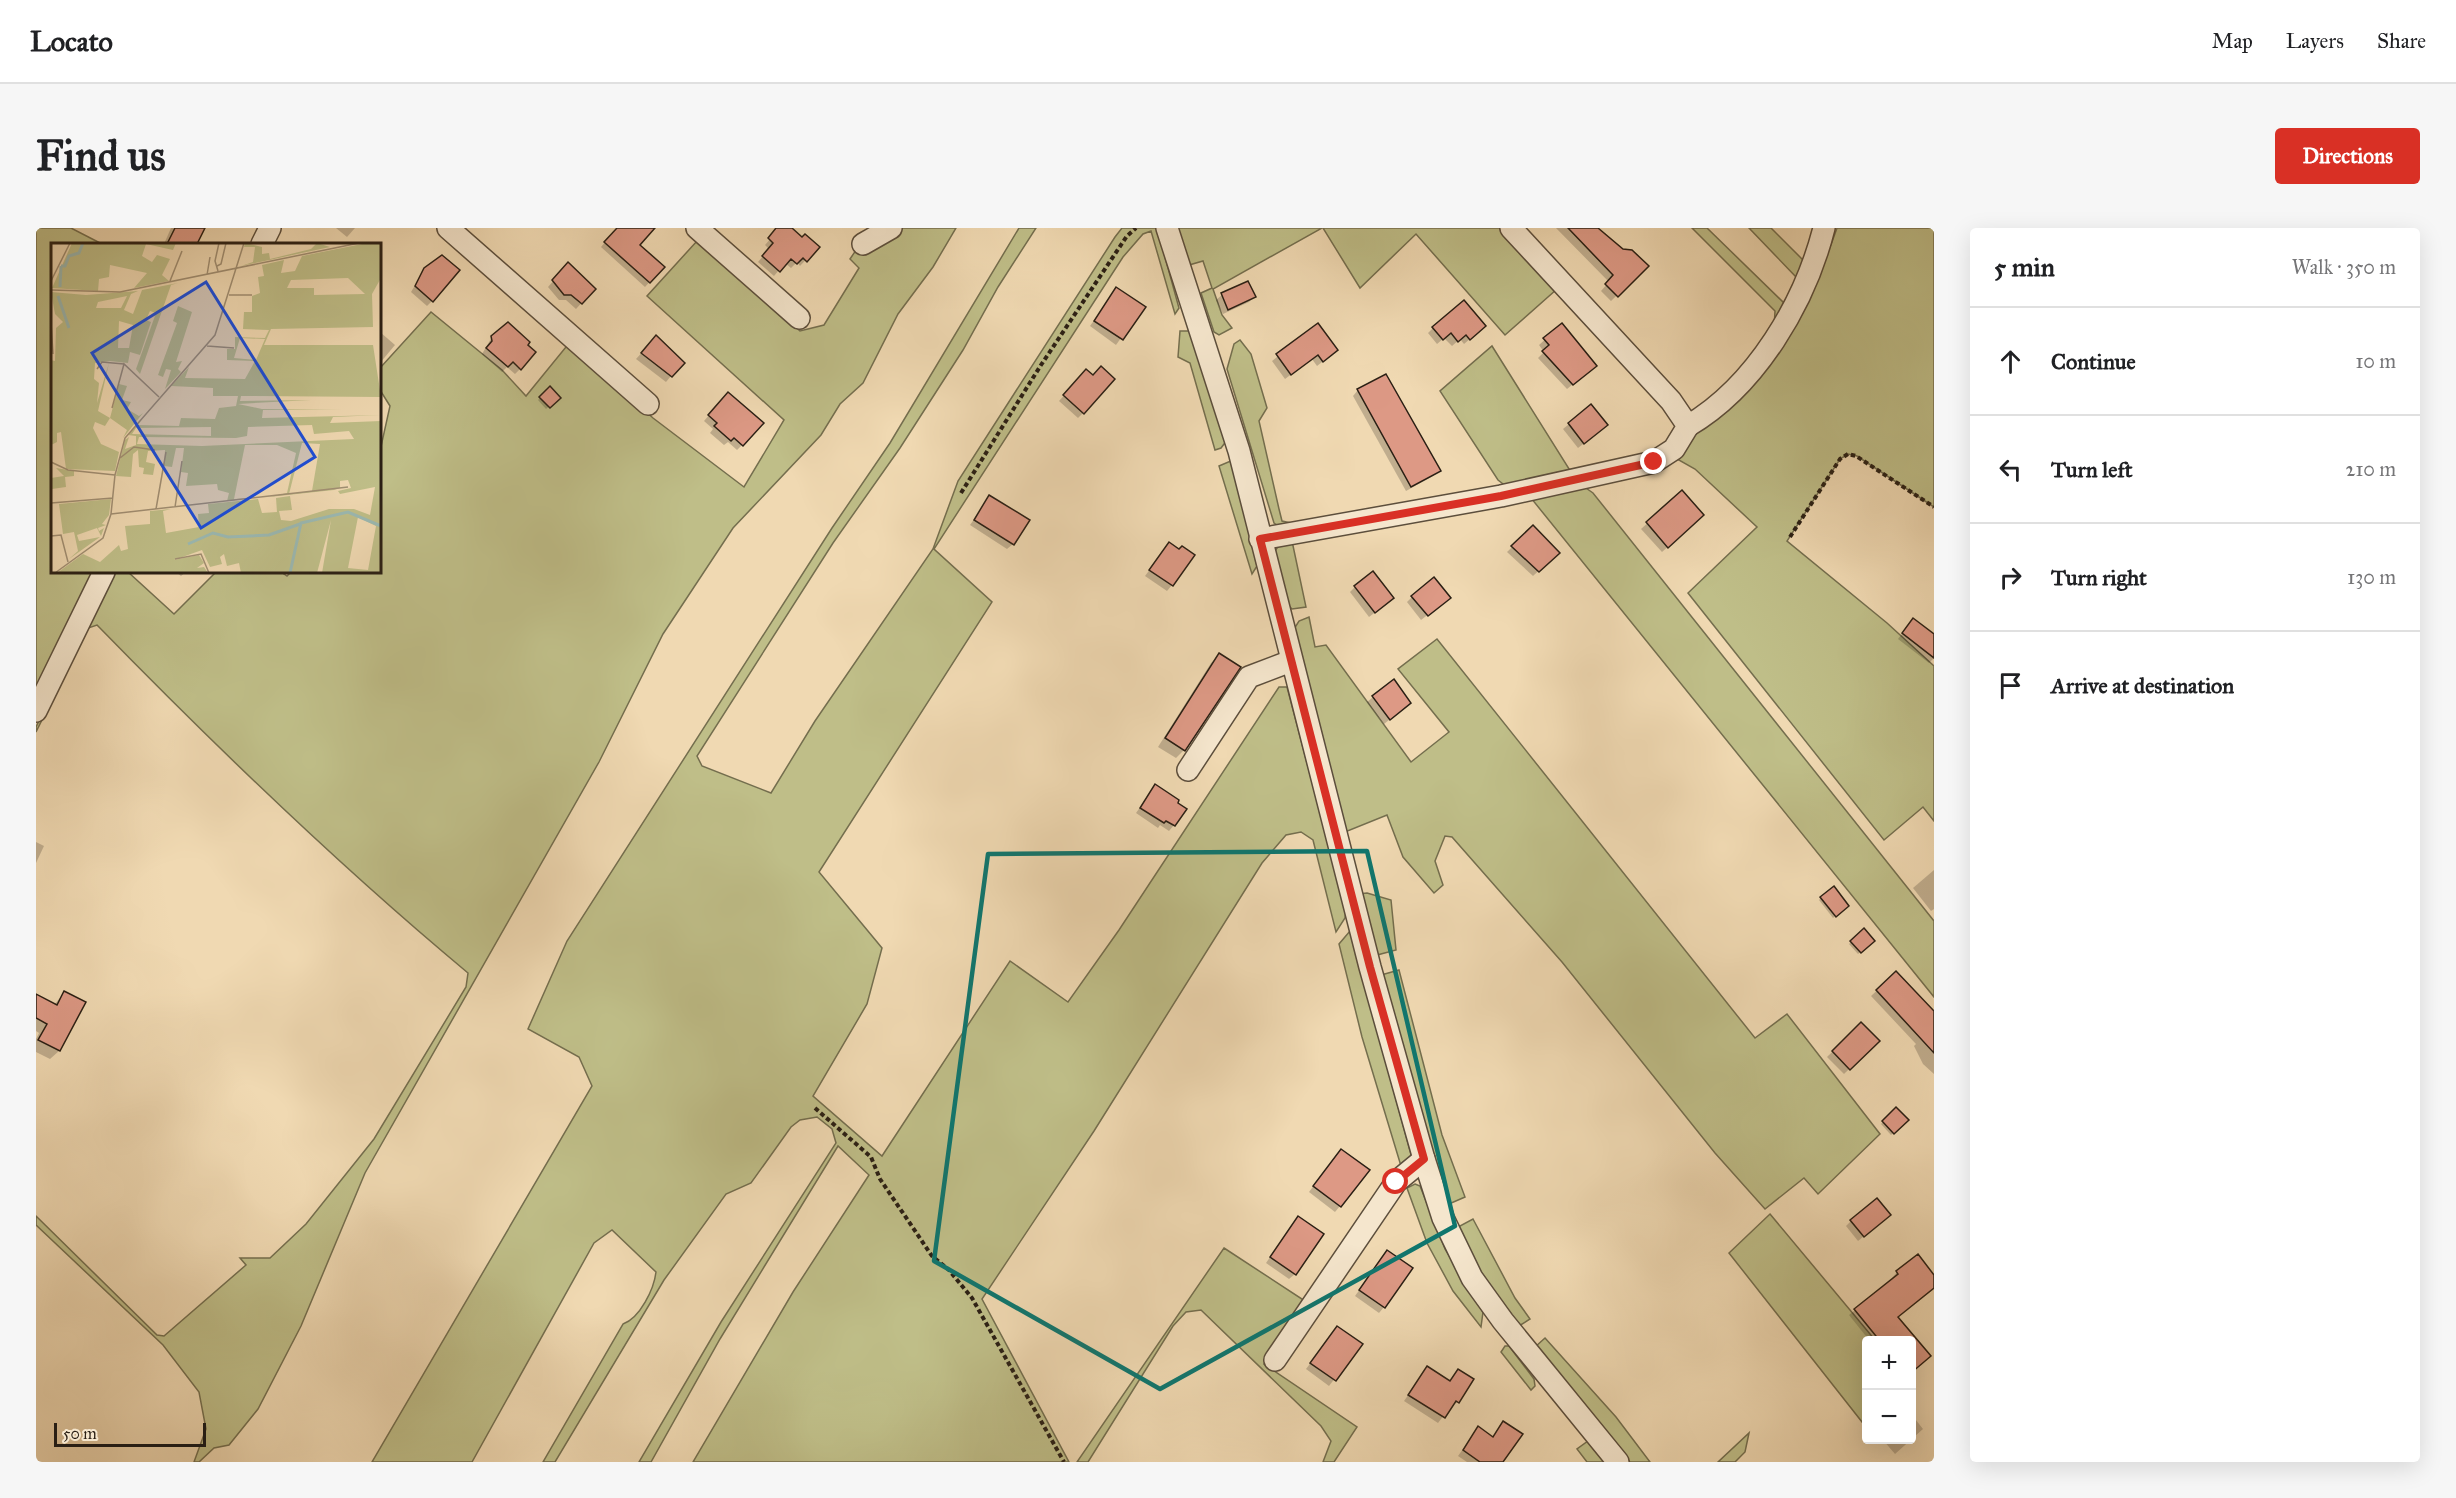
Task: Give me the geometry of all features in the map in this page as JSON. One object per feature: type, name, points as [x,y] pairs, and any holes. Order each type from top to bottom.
[{"type":"street","points":[[262,243],[270,228]]},
{"type":"street","points":[[448,228],[648,404]]},
{"type":"street","points":[[697,228],[799,318]]},
{"type":"street","points":[[863,244],[891,228]]},
{"type":"street","points":[[1167,228],[1239,451],[1370,967],[1443,1218],[1472,1278],[1503,1321],[1618,1462]]},
{"type":"street","points":[[1511,228],[1671,401],[1688,426]]},
{"type":"street","points":[[1260,539],[1501,496],[1654,462],[1674,449],[1688,426],[1712,411],[1748,373],[1781,330],[1816,260],[1824,228]]},
{"type":"street","points":[[36,711],[104,573]]},
{"type":"street","points":[[1188,770],[1249,677],[1291,661]]},
{"type":"street","points":[[1275,1360],[1396,1182],[1424,1159]]},
{"type":"path","points":[[962,494],[1041,365],[1127,236],[1136,228]]},
{"type":"path","points":[[1790,537],[1840,459],[1848,454],[1856,456],[1934,507]]},
{"type":"path","points":[[815,1108],[871,1157],[880,1179],[932,1256],[950,1270],[972,1298],[1064,1462]]},
{"type":"highlighted area","points":[[1367,851],[1455,1226],[1160,1389],[934,1261],[988,854]]},
{"type":"shaded area","points":[[36,228],[71,228],[100,243],[51,243],[51,573],[97,573],[36,695]]},
{"type":"shaded area","points":[[871,228],[956,228],[933,267],[898,314],[863,383],[840,404],[821,435],[733,528],[663,634],[599,762],[365,1173],[301,1326],[258,1409],[229,1445],[214,1448],[199,1462],[194,1462],[206,1429],[199,1392],[163,1345],[36,1225],[36,1216],[157,1335],[164,1336],[246,1265],[240,1258],[270,1258],[306,1224],[374,1139],[466,987],[468,973],[278,804],[97,625],[88,628],[36,732],[36,727],[112,573],[129,573],[174,614],[215,573],[282,573],[287,576],[290,573],[381,573],[381,446],[390,406],[381,392],[381,367],[431,312],[502,370],[526,396],[570,342],[653,418],[744,487],[784,420],[647,296],[697,241],[800,331],[824,325],[859,268],[850,259]]},
{"type":"shaded area","points":[[1019,228],[1036,228],[998,287],[963,350],[900,448],[833,543],[697,756],[702,766],[771,793],[815,721],[933,549],[958,481],[1115,237],[1122,228],[1157,228],[1179,308],[1175,314],[1151,231],[1143,234],[1123,257],[934,549],[992,602],[819,872],[882,948],[867,1004],[813,1096],[882,1156],[1010,961],[1068,1002],[1119,930],[1279,687],[1287,687],[1346,911],[1345,918],[1336,932],[1313,840],[1301,832],[1286,835],[1262,863],[1094,1131],[982,1299],[1069,1462],[693,1462],[793,1292],[869,1175],[838,1146],[720,1339],[651,1462],[639,1462],[721,1322],[836,1143],[832,1129],[817,1117],[800,1120],[791,1127],[751,1183],[726,1194],[664,1280],[555,1462],[543,1462],[623,1324],[635,1316],[645,1302],[655,1279],[656,1272],[612,1230],[594,1243],[472,1462],[372,1462],[592,1086],[579,1057],[528,1029],[567,941],[832,528],[890,443]]},
{"type":"shaded area","points":[[1177,228],[1322,228],[1213,289],[1222,315],[1232,328],[1219,335],[1214,332],[1201,293],[1212,288],[1203,261],[1189,265]]},
{"type":"shaded area","points":[[1323,228],[1500,228],[1557,289],[1505,335],[1416,234],[1360,288]]},
{"type":"shaded area","points":[[1692,228],[1707,228],[1784,303],[1774,329],[1775,311]]},
{"type":"shaded area","points":[[1749,228],[1771,228],[1806,263],[1797,278]]},
{"type":"shaded area","points":[[1837,228],[1934,228],[1934,507],[1857,456],[1848,454],[1840,459],[1787,541],[1887,623],[1934,666],[1934,821],[1923,807],[1884,840],[1688,593],[1757,527],[1695,469],[1677,459],[1685,444],[1751,369],[1792,317],[1825,260]]},
{"type":"shaded area","points":[[1180,331],[1192,331],[1227,440],[1221,448],[1215,450],[1190,363],[1178,357]]},
{"type":"shaded area","points":[[1240,340],[1251,354],[1267,408],[1259,421],[1282,521],[1296,524],[1280,527],[1274,523],[1227,369],[1234,344]]},
{"type":"shaded area","points":[[1492,346],[1571,472],[1507,487],[1498,480],[1440,391]]},
{"type":"shaded area","points":[[1233,460],[1257,566],[1252,574],[1219,466]]},
{"type":"shaded area","points":[[1583,486],[1593,493],[1934,921],[1934,997],[1531,498]]},
{"type":"shaded area","points":[[1292,541],[1306,607],[1292,609],[1289,606],[1275,551],[1279,545]]},
{"type":"shaded area","points":[[1309,617],[1315,647],[1326,645],[1411,762],[1449,732],[1398,669],[1437,639],[1755,1038],[1787,1014],[1880,1134],[1818,1194],[1804,1178],[1765,1209],[1715,1153],[1562,962],[1452,837],[1445,836],[1435,861],[1443,885],[1434,893],[1403,857],[1387,815],[1345,832],[1294,629],[1299,621]]},
{"type":"shaded area","points":[[1367,893],[1391,900],[1396,950],[1377,955],[1359,894]]},
{"type":"shaded area","points":[[1350,931],[1412,1158],[1401,1166],[1362,1037],[1339,944]]},
{"type":"shaded area","points":[[1399,970],[1442,1135],[1465,1197],[1449,1204],[1428,1146],[1381,975]]},
{"type":"shaded area","points":[[1415,1184],[1420,1186],[1445,1249],[1483,1312],[1481,1327],[1453,1291],[1427,1243],[1407,1188]]},
{"type":"shaded area","points":[[1770,1214],[1872,1336],[1862,1336],[1862,1422],[1729,1253]]},
{"type":"shaded area","points":[[1473,1219],[1515,1298],[1530,1319],[1519,1326],[1479,1269],[1458,1227]]},
{"type":"shaded area","points":[[1224,1248],[1305,1301],[1264,1364],[1357,1427],[1334,1462],[1323,1462],[1331,1441],[1321,1426],[1201,1310],[1186,1312],[1173,1326],[1088,1462],[1077,1462]]},
{"type":"shaded area","points":[[1545,1338],[1616,1417],[1650,1462],[1630,1462],[1535,1347]]},
{"type":"shaded area","points":[[1505,1346],[1509,1346],[1534,1379],[1535,1386],[1531,1390],[1501,1352]]},
{"type":"shaded area","points":[[1749,1433],[1745,1452],[1735,1462],[1718,1462]]},
{"type":"shaded area","points":[[1588,1441],[1605,1462],[1587,1462],[1577,1449]]},
{"type":"building","points":[[175,228],[205,228],[198,243],[168,243]]},
{"type":"building","points":[[617,228],[655,228],[640,245],[665,267],[650,283],[604,242]]},
{"type":"building","points":[[776,228],[792,228],[802,237],[805,234],[820,247],[807,262],[803,258],[797,264],[791,259],[780,272],[762,256],[773,243],[768,238]]},
{"type":"building","points":[[1568,228],[1598,228],[1623,249],[1632,250],[1649,266],[1618,297],[1605,284],[1613,275]]},
{"type":"building","points":[[442,255],[460,270],[433,302],[415,286],[424,268]]},
{"type":"building","points":[[568,262],[596,289],[582,304],[571,295],[564,295],[552,280]]},
{"type":"building","points":[[1248,281],[1256,297],[1228,310],[1221,293]]},
{"type":"building","points":[[1116,287],[1146,307],[1123,340],[1094,321]]},
{"type":"building","points":[[1464,300],[1486,326],[1470,340],[1466,335],[1458,342],[1451,333],[1443,340],[1432,327]]},
{"type":"building","points":[[508,322],[530,342],[528,345],[536,352],[521,370],[513,362],[508,367],[486,348],[492,341],[491,336]]},
{"type":"building","points":[[1318,323],[1338,350],[1323,362],[1318,355],[1291,375],[1276,354]]},
{"type":"building","points":[[1562,323],[1597,366],[1573,385],[1542,351],[1549,345],[1543,338]]},
{"type":"building","points":[[656,335],[685,363],[672,377],[641,353]]},
{"type":"building","points":[[1101,366],[1115,379],[1084,414],[1063,395],[1086,369],[1093,375]]},
{"type":"building","points":[[1386,374],[1441,471],[1411,487],[1357,389]]},
{"type":"building","points":[[550,386],[561,398],[550,408],[539,397]]},
{"type":"building","points":[[728,392],[764,423],[743,446],[734,438],[731,441],[714,426],[717,423],[708,415]]},
{"type":"building","points":[[1591,404],[1608,425],[1584,444],[1568,423]]},
{"type":"building","points":[[1682,490],[1704,515],[1668,548],[1646,522]]},
{"type":"building","points":[[989,495],[1030,520],[1014,545],[974,520]]},
{"type":"building","points":[[1533,525],[1560,553],[1539,572],[1511,546]]},
{"type":"building","points":[[1169,542],[1179,549],[1182,546],[1195,555],[1173,586],[1149,570]]},
{"type":"building","points":[[1373,571],[1394,598],[1375,613],[1354,586]]},
{"type":"building","points":[[1434,577],[1451,598],[1428,616],[1411,596]]},
{"type":"building","points":[[1913,618],[1934,634],[1934,658],[1902,633]]},
{"type":"building","points":[[1219,653],[1241,667],[1185,751],[1165,738]]},
{"type":"building","points":[[1394,679],[1411,703],[1390,720],[1372,696]]},
{"type":"building","points":[[1155,784],[1179,800],[1178,803],[1187,809],[1175,826],[1166,821],[1164,823],[1140,808]]},
{"type":"building","points":[[1834,886],[1849,906],[1836,917],[1820,897]]},
{"type":"building","points":[[1864,928],[1875,941],[1861,953],[1850,941]]},
{"type":"building","points":[[1896,971],[1934,1011],[1934,1053],[1876,990]]},
{"type":"building","points":[[64,991],[86,1002],[60,1051],[38,1040],[47,1024],[36,1018],[36,994],[57,1005]]},
{"type":"building","points":[[1861,1022],[1880,1041],[1850,1070],[1832,1051]]},
{"type":"building","points":[[1896,1107],[1909,1120],[1894,1134],[1882,1121]]},
{"type":"building","points":[[1341,1149],[1370,1170],[1341,1207],[1313,1186]]},
{"type":"building","points":[[1877,1198],[1891,1215],[1864,1237],[1850,1220]]},
{"type":"building","points":[[1298,1216],[1324,1234],[1296,1275],[1270,1257]]},
{"type":"building","points":[[1387,1250],[1413,1268],[1385,1308],[1359,1290]]},
{"type":"building","points":[[1918,1254],[1934,1275],[1934,1288],[1898,1317],[1914,1336],[1876,1336],[1854,1309],[1898,1274],[1896,1271]]},
{"type":"building","points":[[1337,1326],[1363,1344],[1336,1381],[1310,1363]]},
{"type":"building","points":[[1916,1338],[1931,1356],[1916,1369]]},
{"type":"building","points":[[1427,1366],[1450,1381],[1458,1369],[1474,1379],[1459,1403],[1456,1401],[1445,1418],[1408,1395]]},
{"type":"building","points":[[1503,1421],[1523,1434],[1503,1462],[1480,1462],[1463,1450],[1478,1426],[1493,1437]]},
{"type":"route","points":[[1396,1182],[1424,1159],[1370,967],[1260,539],[1501,496],[1654,462]]}]
